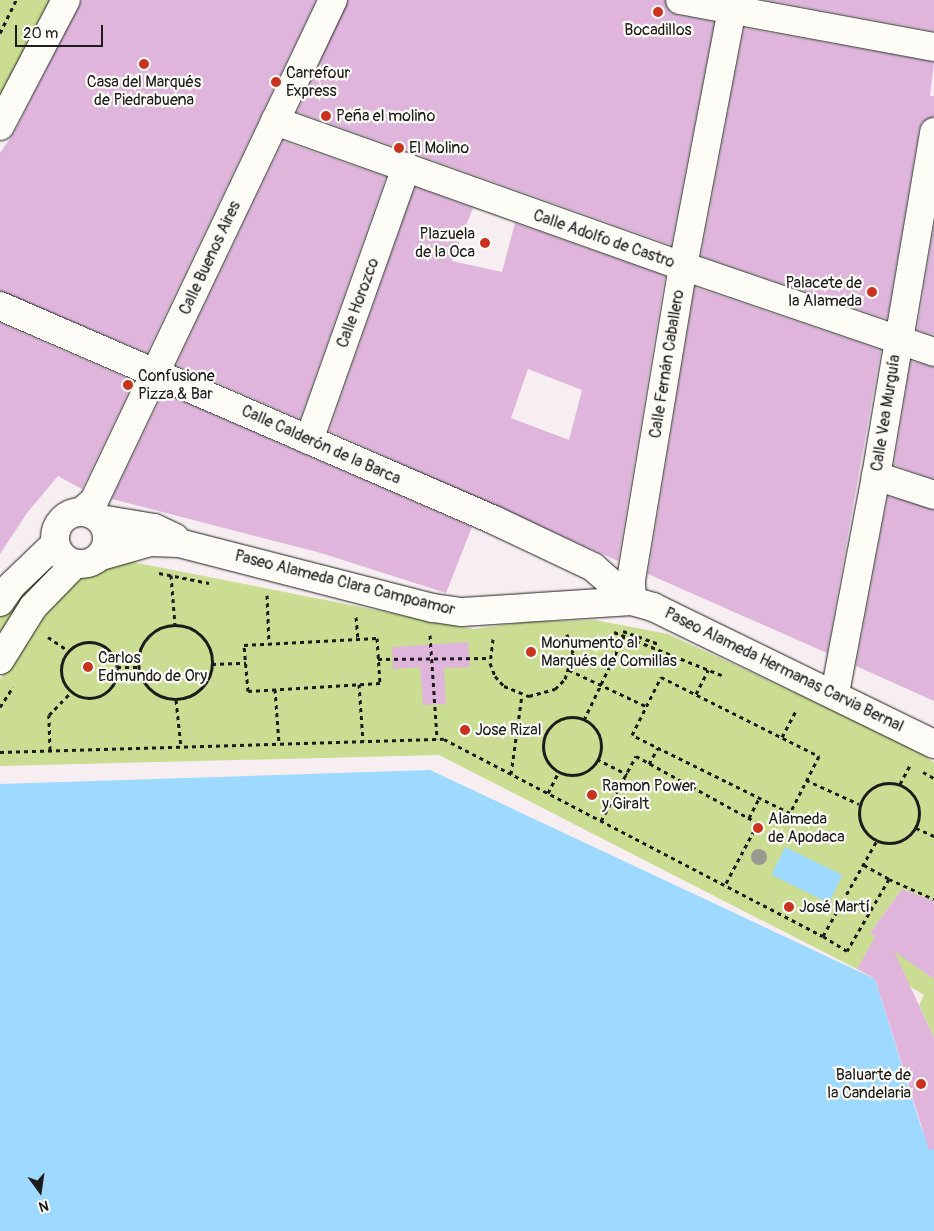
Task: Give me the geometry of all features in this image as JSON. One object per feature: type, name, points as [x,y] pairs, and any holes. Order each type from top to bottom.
[{"type":"street","points":[[0,126],[66,0]]},
{"type":"street","name":"Calle Buenos Aires","points":[[91,515],[94,501],[333,0]]},
{"type":"street","points":[[680,0],[934,47]]},
{"type":"street","name":"Calle Fernán Caballero","points":[[632,601],[631,580],[683,266],[732,9]]},
{"type":"street","name":"Calle Adolfo de Castro","points":[[276,121],[683,266],[934,352]]},
{"type":"street","name":"Calle Vea Murguía","points":[[835,693],[876,476],[897,338],[934,132]]},
{"type":"street","name":"Calle Horozco","points":[[309,440],[406,167]]},
{"type":"street","name":"Calle Calderón de la Barca","points":[[0,306],[494,520],[593,567],[632,601]]},
{"type":"street","points":[[876,476],[934,495]]},
{"type":"street","points":[[0,602],[11,586],[55,544],[60,522],[91,515],[108,540],[88,560],[33,607],[0,660]]},
{"type":"street","name":"Paseo Alameda Clara Campoamor","points":[[91,515],[170,533],[179,543]]},
{"type":"street","name":"Paseo Alameda Clara Campoamor","points":[[88,560],[150,542],[179,543],[453,610],[632,601]]},
{"type":"street","points":[[55,544],[63,557],[88,560]]},
{"type":"street","name":"Paseo Alameda Hermanas Carvia Bernal","points":[[632,601],[653,607],[835,693],[934,744]]},
{"type":"path","points":[[0,34],[16,0]]},
{"type":"path","points":[[154,572],[211,583]]},
{"type":"path","points":[[171,575],[175,625]]},
{"type":"path","points":[[258,592],[276,596]]},
{"type":"path","points":[[267,594],[269,644]]},
{"type":"path","points":[[358,639],[355,612],[364,614]]},
{"type":"path","points":[[175,625],[199,634],[207,644],[211,664],[208,680],[200,690],[176,700],[154,693],[145,685],[138,667],[139,651],[144,640],[164,627],[175,625]]},
{"type":"path","points":[[429,626],[433,658],[437,739]]},
{"type":"path","points":[[487,633],[495,633],[490,658],[499,681],[522,695],[543,694],[555,688],[569,670],[573,653],[570,639],[564,629],[573,629]]},
{"type":"path","points":[[40,643],[48,630]]},
{"type":"path","points":[[610,630],[726,677]]},
{"type":"path","points":[[45,635],[69,651]]},
{"type":"path","points":[[584,720],[624,636]]},
{"type":"path","points":[[377,638],[380,683],[248,691],[244,645],[269,644],[377,638]]},
{"type":"path","points":[[81,643],[100,644],[113,656],[117,667],[114,683],[101,696],[83,698],[71,692],[60,671],[69,651],[81,643]]},
{"type":"path","points":[[378,659],[490,658]]},
{"type":"path","points":[[211,664],[246,663]]},
{"type":"path","points":[[117,667],[138,667]]},
{"type":"path","points":[[569,670],[646,706]]},
{"type":"path","points":[[696,694],[708,670]]},
{"type":"path","points":[[661,677],[819,756],[790,813],[632,734],[646,706],[661,677]]},
{"type":"path","points":[[0,708],[15,683]]},
{"type":"path","points":[[359,684],[363,742]]},
{"type":"path","points":[[275,689],[279,744]]},
{"type":"path","points":[[50,750],[49,715],[71,692]]},
{"type":"path","points":[[511,774],[522,695]]},
{"type":"path","points":[[176,700],[180,747]]},
{"type":"path","points":[[790,703],[807,710]]},
{"type":"path","points":[[782,737],[799,706]]},
{"type":"path","points":[[565,717],[584,720],[592,725],[600,741],[597,759],[584,772],[575,775],[559,771],[544,755],[544,736],[549,727],[565,717]]},
{"type":"path","points":[[0,752],[444,739],[823,936],[847,951],[889,879]]},
{"type":"path","points":[[649,764],[658,748]]},
{"type":"path","points":[[601,821],[636,756],[758,823],[725,885]]},
{"type":"path","points":[[597,759],[627,774]]},
{"type":"path","points":[[903,760],[934,778]]},
{"type":"path","points":[[900,784],[910,764]]},
{"type":"path","points":[[548,793],[559,771]]},
{"type":"path","points":[[806,780],[859,804]]},
{"type":"path","points":[[880,784],[900,784],[916,798],[919,818],[916,828],[900,841],[891,843],[877,840],[860,823],[859,804],[864,795],[880,784]]},
{"type":"path","points":[[749,818],[759,798]]},
{"type":"path","points":[[916,828],[934,836]]},
{"type":"path","points":[[823,936],[877,840]]},
{"type":"path","points":[[864,865],[889,879],[934,899]]},
{"type":"green space","points":[[0,0],[66,0],[0,126]]},
{"type":"green space","name":"Alameda de Apodaca","points":[[112,558],[473,629],[524,622],[595,620],[668,634],[915,748],[934,763],[934,901],[902,889],[870,933],[934,979],[934,1038],[919,1005],[924,995],[891,975],[861,962],[857,969],[439,755],[0,766],[0,679],[62,591]]},
{"type":"green space","points":[[39,576],[40,585],[0,647],[0,617],[12,598]]},
{"type":"water","points":[[430,770],[875,979],[922,1130],[934,1144],[934,1231],[0,1231],[0,784]]},
{"type":"water","points":[[785,847],[843,875],[829,903],[771,875]]},
{"type":"building","points":[[82,0],[316,0],[147,353],[0,291],[0,153],[14,133]]},
{"type":"building","points":[[348,0],[665,0],[670,12],[714,22],[671,245],[297,112]]},
{"type":"building","points":[[766,0],[934,0],[934,31]]},
{"type":"building","points":[[744,28],[934,62],[930,96],[934,96],[934,117],[922,122],[919,129],[887,319],[701,256]]},
{"type":"building","points":[[283,141],[386,177],[300,419],[176,365]]},
{"type":"building","points":[[415,187],[473,208],[452,261],[502,272],[515,223],[665,276],[618,561],[329,431]],"holes":[[[528,369],[582,390],[569,440],[511,418]]]},
{"type":"building","points":[[934,226],[934,335],[917,330]]},
{"type":"building","points":[[695,287],[881,350],[827,653],[648,574]]},
{"type":"building","points":[[0,323],[134,381],[82,489],[58,476],[27,513],[0,554]]},
{"type":"building","points":[[911,361],[934,367],[934,479],[894,465]]},
{"type":"building","points":[[163,393],[472,527],[446,593],[321,553],[112,499]]},
{"type":"building","points":[[888,496],[934,510],[934,701],[856,666]]},
{"type":"building","points":[[468,642],[470,667],[444,668],[446,704],[423,705],[420,667],[393,669],[392,647]]},
{"type":"building","points":[[902,889],[934,901],[934,979],[894,951],[934,1038],[934,1149],[929,1150],[875,979],[857,969],[875,937],[870,933]]},
{"type":"place","name":"Bocadillos","points":[[658,12]]},
{"type":"place","name":"Casa del Marqués de Piedrabuena","points":[[144,64]]},
{"type":"place","name":"Carrefour Express","points":[[276,82]]},
{"type":"place","name":"Peña el molino","points":[[326,116]]},
{"type":"place","name":"El Molino","points":[[399,148]]},
{"type":"place","name":"Plazuela de la Oca","points":[[485,243]]},
{"type":"place","name":"Palacete de la Alameda","points":[[872,292]]},
{"type":"place","name":"Confusione Pizza & Bar","points":[[128,385]]},
{"type":"place","name":"Monumento al Marqués de Comillas","points":[[531,652]]},
{"type":"place","name":"Carlos Edmundo de Ory","points":[[88,667]]},
{"type":"place","name":"Jose Rizal","points":[[465,730]]},
{"type":"place","name":"Ramon Power y Giralt","points":[[592,795]]},
{"type":"place","name":"Alameda de Apodaca","points":[[758,828]]},
{"type":"place","name":"José Martí","points":[[789,907]]},
{"type":"place","name":"Baluarte de la Candelaria","points":[[921,1084]]}]
